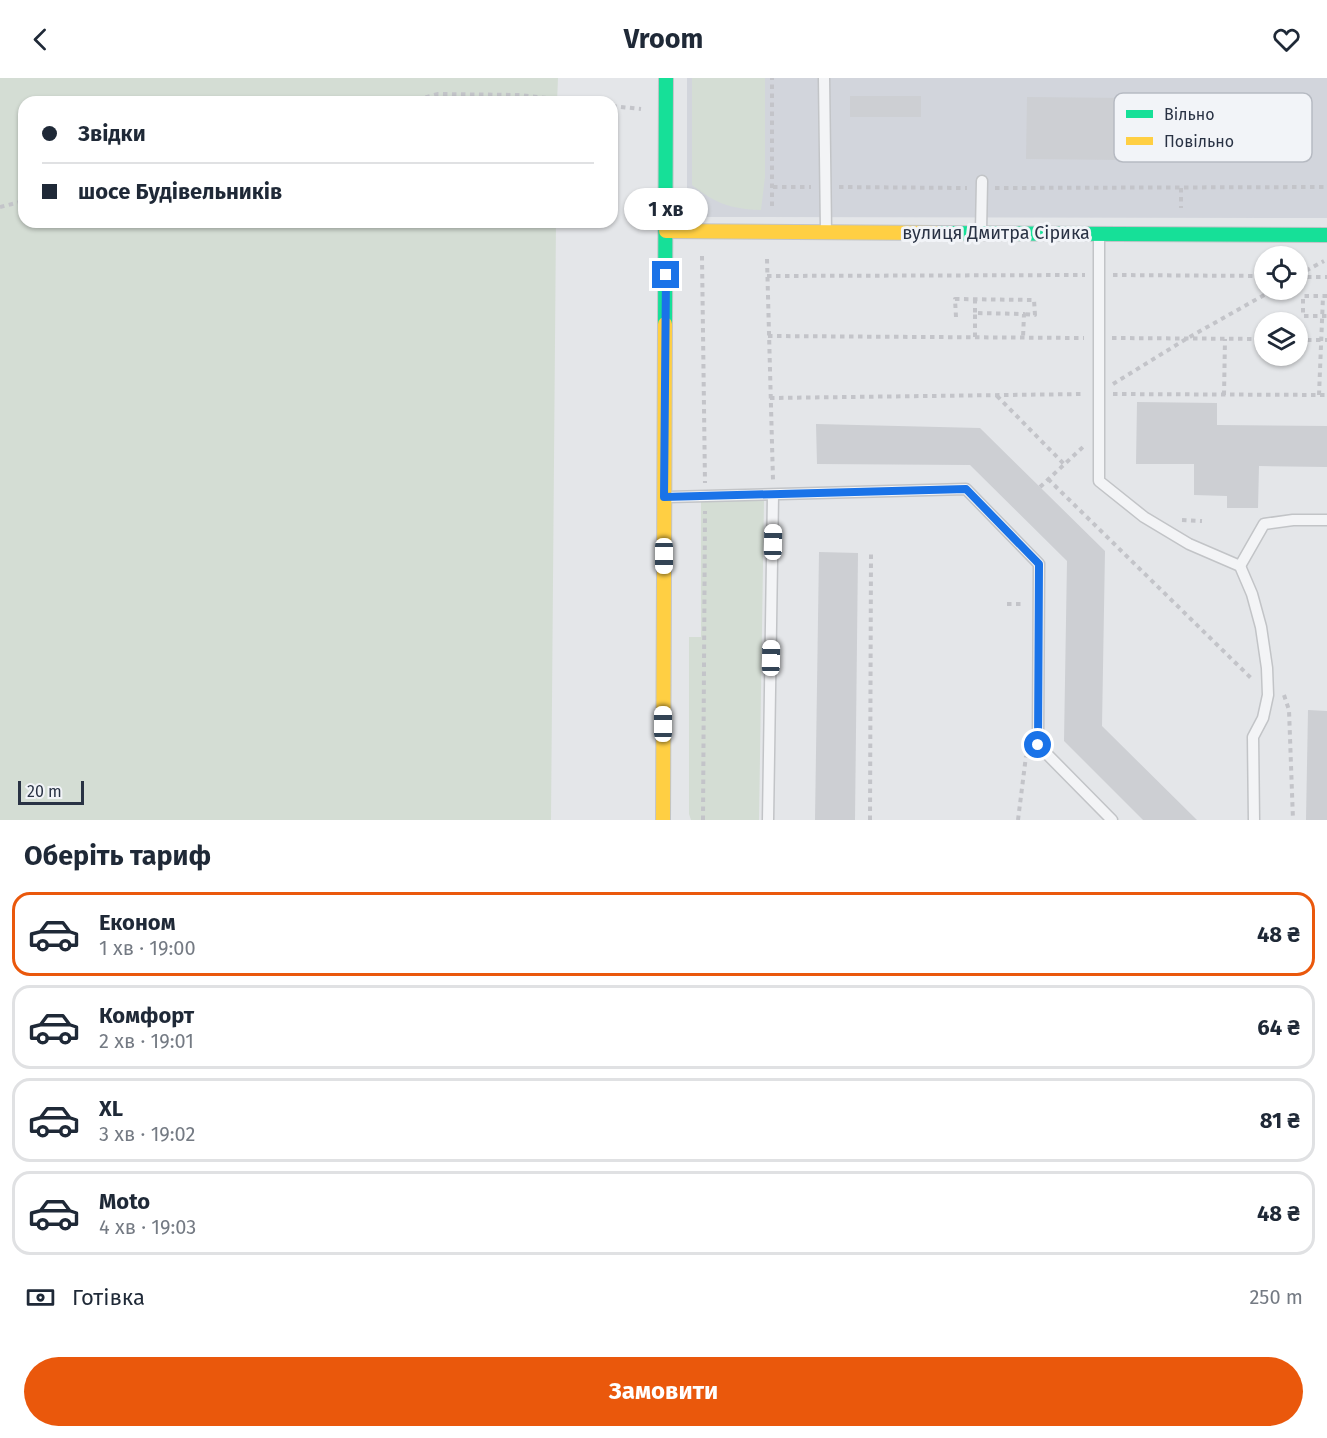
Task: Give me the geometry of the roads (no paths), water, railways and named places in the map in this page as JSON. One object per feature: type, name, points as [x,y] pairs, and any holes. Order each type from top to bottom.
[{"type":"main road","points":[[663,820],[666,78]]},
{"type":"main road","name":"вулиця Дмитра Сірика","points":[[666,231],[1327,235]]},
{"type":"lane","points":[[824,78],[826,232]]},
{"type":"lane","points":[[981,233],[982,185]]},
{"type":"lane","points":[[1099,234],[1106,275],[1098,338],[1099,481],[1144,518],[1189,544],[1240,566],[1252,594],[1261,627],[1267,668],[1268,695],[1263,718],[1253,737],[1254,820]]},
{"type":"lane","points":[[664,497],[966,489],[1039,564],[1038,745],[1112,820]]},
{"type":"lane","points":[[768,820],[773,495]]},
{"type":"lane","points":[[1240,566],[1264,524],[1293,520],[1327,520]]}]
